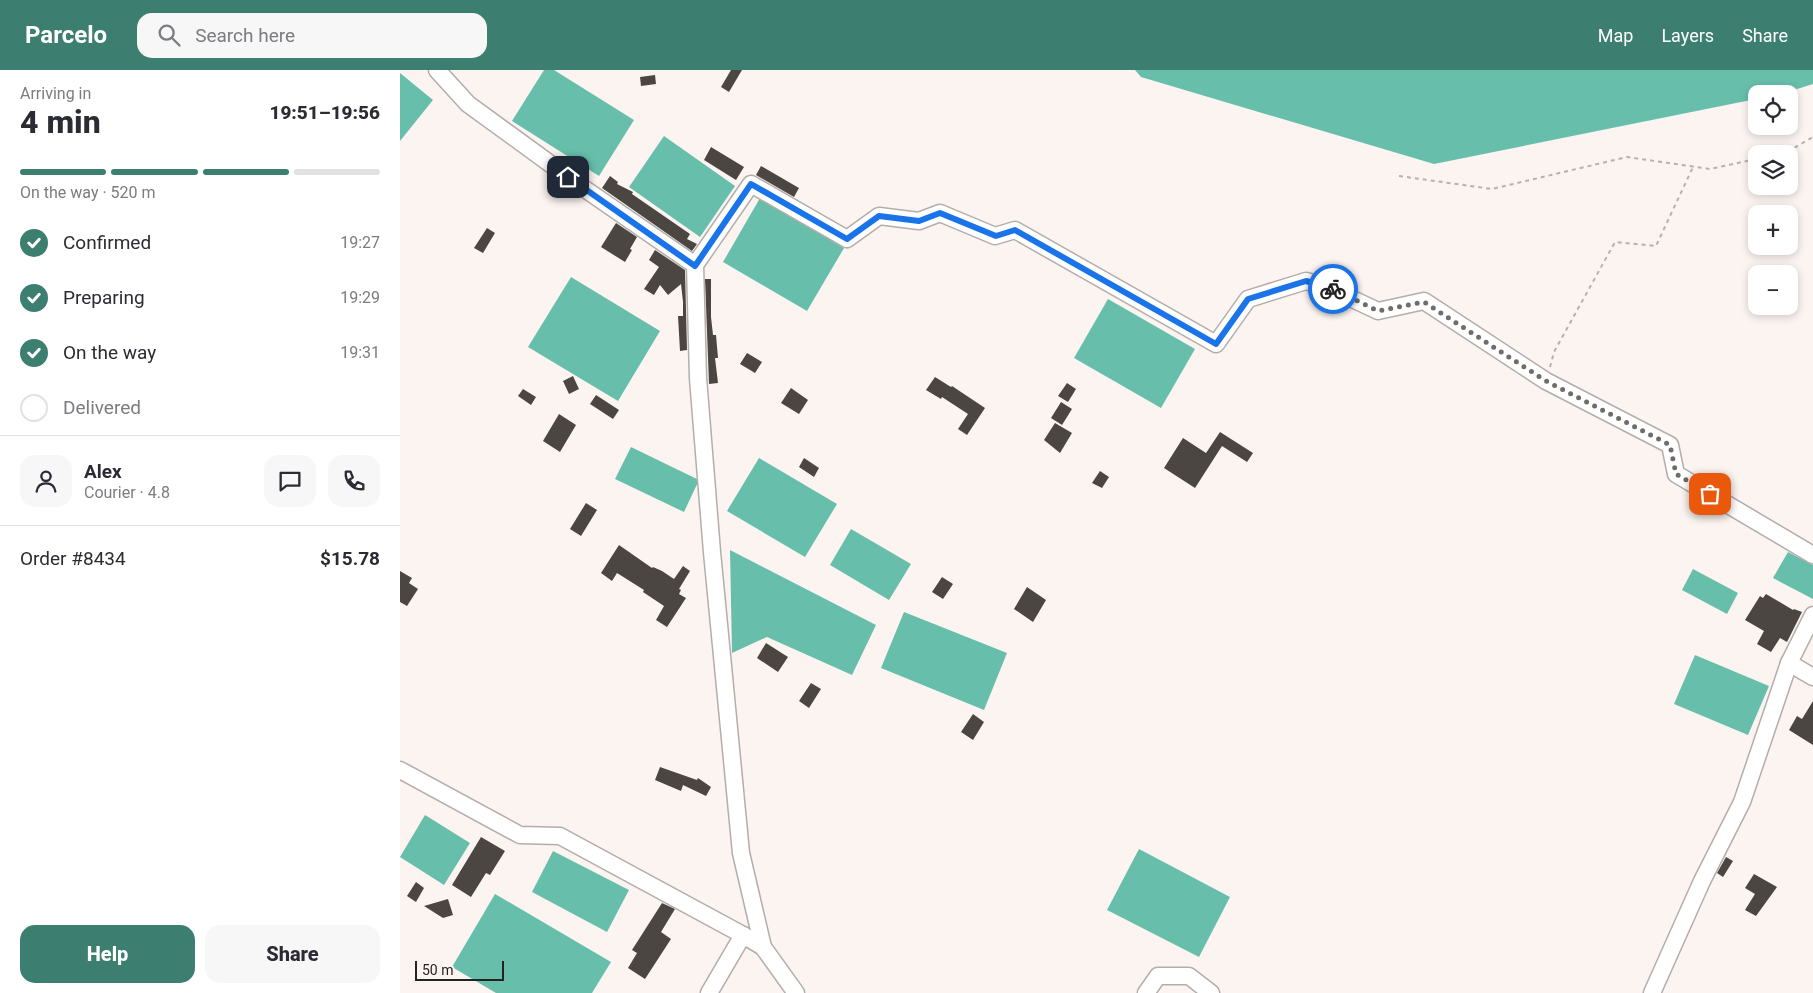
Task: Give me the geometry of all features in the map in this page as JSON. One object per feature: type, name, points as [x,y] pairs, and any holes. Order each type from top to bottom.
[{"type":"street","points":[[437,70],[468,104],[695,266]]},
{"type":"street","points":[[763,947],[741,853],[699,397],[695,266],[751,184],[847,239],[879,216],[919,221],[940,213],[996,236],[1015,230],[1216,344],[1248,299],[1306,281],[1327,287],[1378,311],[1424,302],[1546,381],[1670,445],[1676,474],[1813,554]]},
{"type":"street","points":[[1652,993],[1702,881],[1742,802],[1789,663],[1813,615]]},
{"type":"street","points":[[1789,663],[1813,676]]},
{"type":"street","points":[[400,770],[520,835],[560,836],[744,935],[763,947],[796,993]]},
{"type":"street","points":[[709,993],[744,935]]},
{"type":"street","points":[[1146,993],[1158,976],[1189,976],[1211,993]]},
{"type":"path","points":[[1798,145],[1813,136]]},
{"type":"path","points":[[1399,176],[1492,189],[1627,157],[1710,170],[1748,161]]},
{"type":"path","points":[[1546,381],[1554,352],[1615,242],[1656,246],[1692,167]]},
{"type":"shaded area","points":[[544,70],[554,70],[634,120],[599,176],[512,121]]},
{"type":"shaded area","points":[[1135,70],[1813,70],[1813,84],[1798,89],[1798,85],[1748,85],[1748,101],[1434,164],[1141,77]]},
{"type":"shaded area","points":[[400,73],[433,100],[400,141]]},
{"type":"shaded area","points":[[664,136],[735,186],[700,237],[629,187]]},
{"type":"shaded area","points":[[760,198],[844,248],[807,311],[723,262]]},
{"type":"shaded area","points":[[571,277],[660,331],[618,401],[528,347]]},
{"type":"shaded area","points":[[1108,299],[1195,349],[1161,408],[1074,358]]},
{"type":"shaded area","points":[[631,447],[699,480],[684,512],[615,479]]},
{"type":"shaded area","points":[[759,458],[837,504],[805,557],[727,511]]},
{"type":"shaded area","points":[[851,529],[911,564],[889,600],[830,565]]},
{"type":"shaded area","points":[[730,550],[876,625],[852,675],[767,637],[732,653]]},
{"type":"shaded area","points":[[1788,552],[1813,565],[1813,599],[1773,578]]},
{"type":"shaded area","points":[[1693,569],[1738,593],[1727,614],[1682,590]]},
{"type":"shaded area","points":[[904,612],[1007,653],[984,710],[881,668]]},
{"type":"shaded area","points":[[1695,655],[1769,686],[1748,735],[1674,704]]},
{"type":"shaded area","points":[[425,815],[470,843],[444,885],[400,857]]},
{"type":"shaded area","points":[[1139,849],[1230,897],[1199,957],[1107,910]]},
{"type":"shaded area","points":[[553,851],[629,890],[607,932],[532,892]]},
{"type":"shaded area","points":[[495,894],[611,962],[592,993],[496,993],[452,967]]},
{"type":"building","points":[[731,70],[742,70],[729,92],[721,87]]},
{"type":"building","points":[[655,75],[656,84],[641,86],[640,77]]},
{"type":"building","points":[[711,147],[744,167],[736,180],[704,160]]},
{"type":"building","points":[[761,166],[799,188],[794,197],[756,175]]},
{"type":"building","points":[[610,176],[618,182],[617,184],[633,192],[632,194],[690,234],[687,239],[697,244],[692,251],[602,188]]},
{"type":"building","points":[[616,223],[637,237],[625,262],[601,247]]},
{"type":"building","points":[[487,228],[495,233],[483,253],[474,248]]},
{"type":"building","points":[[655,250],[685,270],[687,350],[680,351],[678,316],[683,316],[681,284],[668,295],[660,285],[654,295],[644,289],[659,267],[649,260]]},
{"type":"building","points":[[705,279],[711,279],[711,317],[713,335],[716,335],[718,358],[715,358],[718,383],[709,384]]},
{"type":"building","points":[[747,353],[762,362],[755,373],[740,364]]},
{"type":"building","points":[[573,376],[579,389],[569,394],[563,381]]},
{"type":"building","points":[[935,377],[985,408],[967,435],[958,429],[968,414],[942,397],[941,399],[926,390]]},
{"type":"building","points":[[1067,383],[1076,389],[1068,402],[1058,396]]},
{"type":"building","points":[[791,388],[808,400],[799,414],[781,403]]},
{"type":"building","points":[[523,389],[536,397],[531,405],[518,396]]},
{"type":"building","points":[[596,395],[619,410],[613,419],[590,404]]},
{"type":"building","points":[[1061,402],[1072,409],[1062,425],[1051,418]]},
{"type":"building","points":[[559,414],[576,425],[560,452],[543,441]]},
{"type":"building","points":[[1055,423],[1072,433],[1060,453],[1044,440]]},
{"type":"building","points":[[1220,432],[1253,453],[1247,462],[1222,446],[1195,488],[1164,468],[1183,438],[1206,453]]},
{"type":"building","points":[[804,458],[819,468],[814,477],[799,467]]},
{"type":"building","points":[[1100,471],[1109,477],[1102,488],[1092,483]]},
{"type":"building","points":[[586,503],[597,510],[581,536],[570,529]]},
{"type":"building","points":[[619,545],[652,568],[662,571],[674,579],[683,566],[690,571],[679,589],[681,590],[679,594],[686,598],[667,627],[656,620],[664,606],[643,592],[644,590],[617,573],[612,581],[601,573]]},
{"type":"building","points":[[400,571],[412,578],[409,583],[418,589],[407,606],[400,602]]},
{"type":"building","points":[[942,577],[953,584],[943,599],[932,592]]},
{"type":"building","points":[[1027,587],[1046,600],[1033,622],[1014,609]]},
{"type":"building","points":[[1766,594],[1793,610],[1802,612],[1787,642],[1780,638],[1771,652],[1757,644],[1764,631],[1745,620],[1760,596],[1763,598]]},
{"type":"building","points":[[766,643],[788,657],[778,672],[757,658]]},
{"type":"building","points":[[811,683],[821,689],[809,708],[799,701]]},
{"type":"building","points":[[1813,701],[1813,745],[1789,730],[1797,716],[1802,719]]},
{"type":"building","points":[[973,714],[984,722],[973,740],[961,732]]},
{"type":"building","points":[[660,767],[697,780],[698,778],[711,787],[706,796],[683,785],[681,791],[655,780]]},
{"type":"building","points":[[481,837],[505,851],[490,875],[486,873],[471,897],[452,885]]},
{"type":"building","points":[[1726,857],[1733,861],[1723,877],[1717,873]]},
{"type":"building","points":[[1754,874],[1777,887],[1756,916],[1745,910],[1755,894],[1745,888]]},
{"type":"building","points":[[416,882],[424,888],[416,902],[407,896]]},
{"type":"building","points":[[448,899],[453,915],[443,918],[424,906]]},
{"type":"building","points":[[662,903],[675,909],[661,932],[671,939],[645,979],[628,968],[637,953],[632,950]]},
{"type":"way so far","points":[[1333,289],[1378,311],[1424,302],[1546,381],[1670,445],[1676,474],[1710,494]]},
{"type":"route","points":[[568,177],[695,266],[751,184],[847,239],[879,216],[919,221],[940,213],[996,236],[1015,230],[1216,344],[1248,299],[1306,281],[1333,289]]}]
